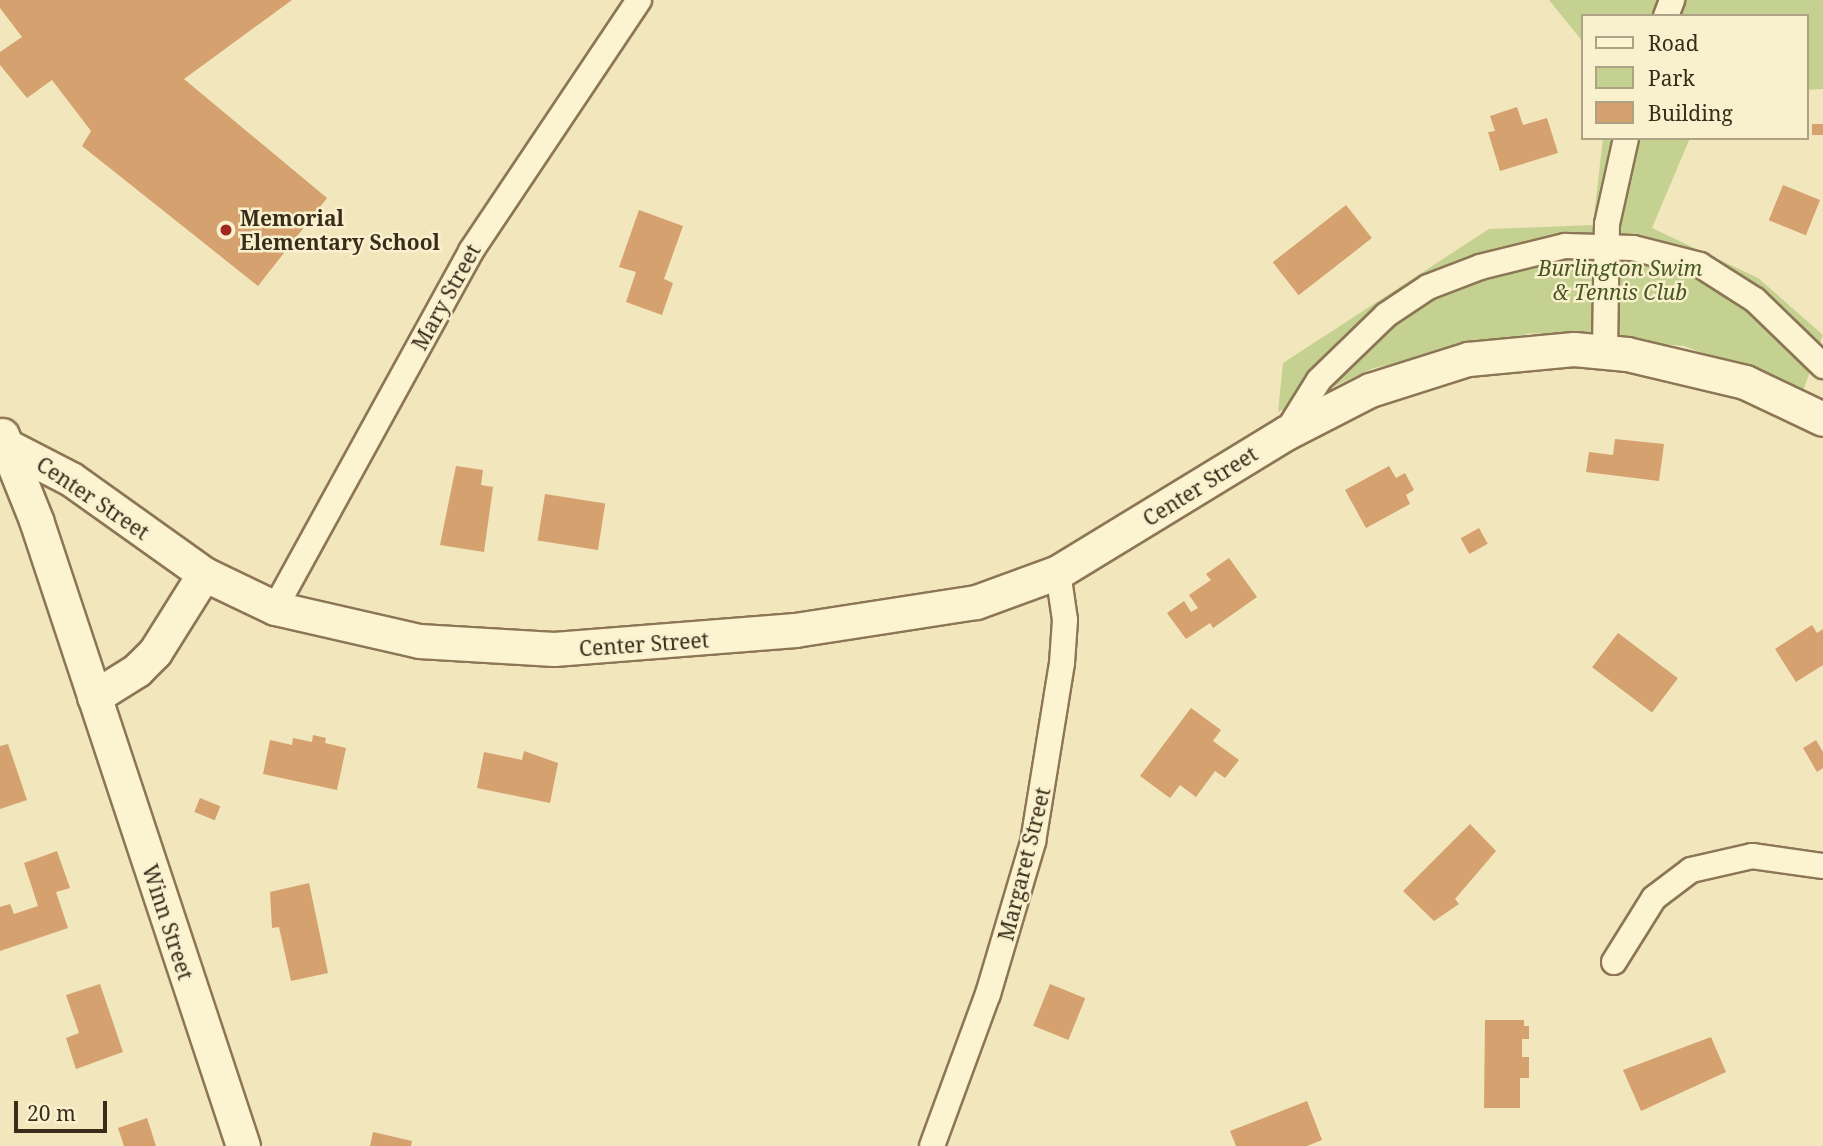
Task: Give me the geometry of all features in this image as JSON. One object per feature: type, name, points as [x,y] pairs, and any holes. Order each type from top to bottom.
[{"type":"main road","name":"Center Street","points":[[4,437],[71,479],[204,573],[275,608],[339,625],[444,644],[603,648],[932,612],[976,602],[1058,572],[1286,433],[1370,390],[1426,369],[1511,353],[1605,350],[1717,373],[1823,419]]},
{"type":"main road","name":"Winn Street","points":[[4,437],[94,697],[243,1146]]},
{"type":"main road","points":[[94,697],[137,670],[155,652],[204,573]]},
{"type":"street","name":"Mary Street","points":[[275,608],[471,251],[639,0]]},
{"type":"street","points":[[1605,350],[1606,245],[1611,196],[1625,140]]},
{"type":"street","name":"Center Street","points":[[1286,433],[1318,380],[1348,348],[1428,287],[1510,258],[1565,246],[1606,245],[1674,256],[1715,272],[1777,319],[1823,366]]},
{"type":"street","name":"Margaret Street","points":[[932,1146],[999,959],[1033,842],[1062,663],[1065,620],[1058,572]]},
{"type":"street","points":[[1614,962],[1654,898],[1691,870],[1752,856],[1823,866]]},
{"type":"green space","points":[[1549,0],[1823,0],[1823,89],[1809,90],[1809,14],[1582,14],[1582,41]]},
{"type":"green space","name":"Burlington Swim & Tennis Club","points":[[1603,140],[1689,140],[1652,228],[1758,278],[1823,335],[1803,391],[1684,346],[1532,333],[1374,368],[1278,412],[1283,363],[1489,229],[1593,225]]},
{"type":"building","points":[[0,0],[292,0],[184,79],[327,198],[258,286],[82,146],[91,131],[52,80],[27,98],[0,65],[0,52],[22,37],[0,8]]},
{"type":"building","points":[[1517,107],[1523,125],[1547,118],[1558,153],[1500,171],[1488,132],[1495,131],[1490,116]]},
{"type":"building","points":[[1812,124],[1823,124],[1823,135],[1812,135]]},
{"type":"building","points":[[1783,185],[1820,200],[1806,235],[1769,220]]},
{"type":"building","points":[[1346,205],[1372,238],[1299,295],[1273,262]]},
{"type":"building","points":[[639,210],[683,226],[664,279],[673,283],[662,315],[626,302],[636,272],[619,267]]},
{"type":"building","points":[[1615,439],[1664,444],[1659,481],[1586,472],[1589,452],[1613,455]]},
{"type":"building","points":[[456,466],[483,470],[481,485],[493,487],[484,552],[440,545]]},
{"type":"building","points":[[1389,466],[1396,478],[1405,473],[1414,490],[1406,495],[1410,504],[1366,528],[1345,490]]},
{"type":"building","points":[[545,494],[605,504],[598,550],[538,540]]},
{"type":"building","points":[[1479,528],[1488,544],[1469,554],[1461,538]]},
{"type":"building","points":[[1229,558],[1257,597],[1213,628],[1210,623],[1186,639],[1167,613],[1184,601],[1191,612],[1198,608],[1189,595],[1211,580],[1206,574]]},
{"type":"building","points":[[1812,625],[1817,633],[1823,629],[1823,665],[1796,682],[1775,649]]},
{"type":"building","points":[[1618,633],[1678,678],[1652,712],[1592,667]]},
{"type":"building","points":[[1191,708],[1221,730],[1213,741],[1239,760],[1225,778],[1215,771],[1196,797],[1180,785],[1170,798],[1140,776]]},
{"type":"building","points":[[313,735],[326,738],[325,743],[346,748],[337,790],[263,774],[270,740],[292,745],[293,738],[312,742]]},
{"type":"building","points":[[1816,740],[1823,752],[1823,768],[1817,772],[1803,748]]},
{"type":"building","points":[[8,744],[27,800],[0,809],[0,746]]},
{"type":"building","points":[[524,751],[558,763],[550,803],[477,788],[484,752],[522,760]]},
{"type":"building","points":[[200,798],[220,806],[215,820],[194,812]]},
{"type":"building","points":[[1470,824],[1496,851],[1455,899],[1459,904],[1434,921],[1403,891]]},
{"type":"building","points":[[57,851],[70,888],[56,892],[68,928],[0,951],[0,907],[10,904],[14,914],[38,906],[24,863]]},
{"type":"building","points":[[309,883],[328,973],[291,981],[279,927],[272,928],[270,892]]},
{"type":"building","points":[[100,984],[123,1052],[76,1069],[66,1038],[79,1033],[66,995]]},
{"type":"building","points":[[1050,984],[1085,998],[1068,1040],[1033,1026]]},
{"type":"building","points":[[1485,1020],[1524,1020],[1524,1026],[1529,1026],[1529,1039],[1522,1039],[1522,1057],[1529,1057],[1529,1078],[1520,1078],[1520,1108],[1484,1108]]},
{"type":"building","points":[[1711,1037],[1726,1072],[1641,1111],[1623,1070]]},
{"type":"building","points":[[1307,1101],[1322,1140],[1307,1146],[1236,1146],[1230,1131]]},
{"type":"building","points":[[147,1118],[156,1146],[124,1146],[118,1128]]},
{"type":"building","points":[[373,1132],[412,1141],[411,1146],[370,1146]]},
{"type":"place","name":"Memorial Elementary School","points":[[226,230]]}]
